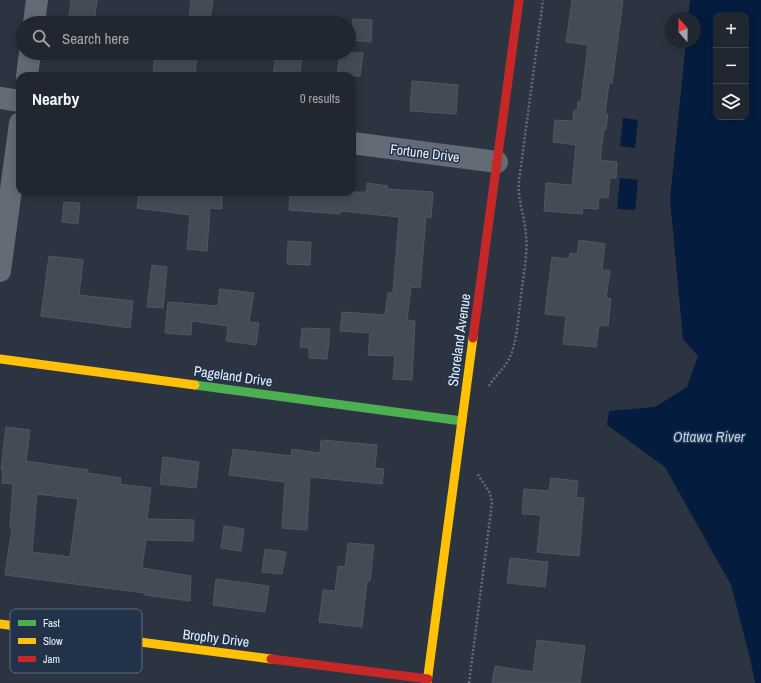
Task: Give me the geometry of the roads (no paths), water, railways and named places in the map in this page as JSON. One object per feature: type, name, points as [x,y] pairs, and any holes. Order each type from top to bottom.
[{"type":"street","points":[[35,16],[38,0]]},
{"type":"street","name":"Shoreland Avenue","points":[[427,681],[519,0]]},
{"type":"street","points":[[27,72],[29,60]]},
{"type":"street","points":[[0,98],[16,100]]},
{"type":"street","name":"Fortune Drive","points":[[356,144],[498,162]]},
{"type":"street","points":[[0,271],[16,153]]},
{"type":"street","name":"Pageland Drive","points":[[0,359],[462,421]]},
{"type":"street","name":"Brophy Drive","points":[[0,624],[10,625]]},
{"type":"street","name":"Brophy Drive","points":[[142,643],[427,681]]},
{"type":"water","name":"Ottawa River","points":[[690,0],[761,0],[761,683],[755,683],[731,585],[665,467],[607,425],[609,411],[655,407],[687,387],[698,356],[683,339],[670,199],[685,48],[701,48],[701,12],[689,12]]},
{"type":"water","points":[[623,118],[638,120],[635,148],[620,146]]},
{"type":"water","points":[[620,178],[638,180],[635,210],[617,209]]}]
